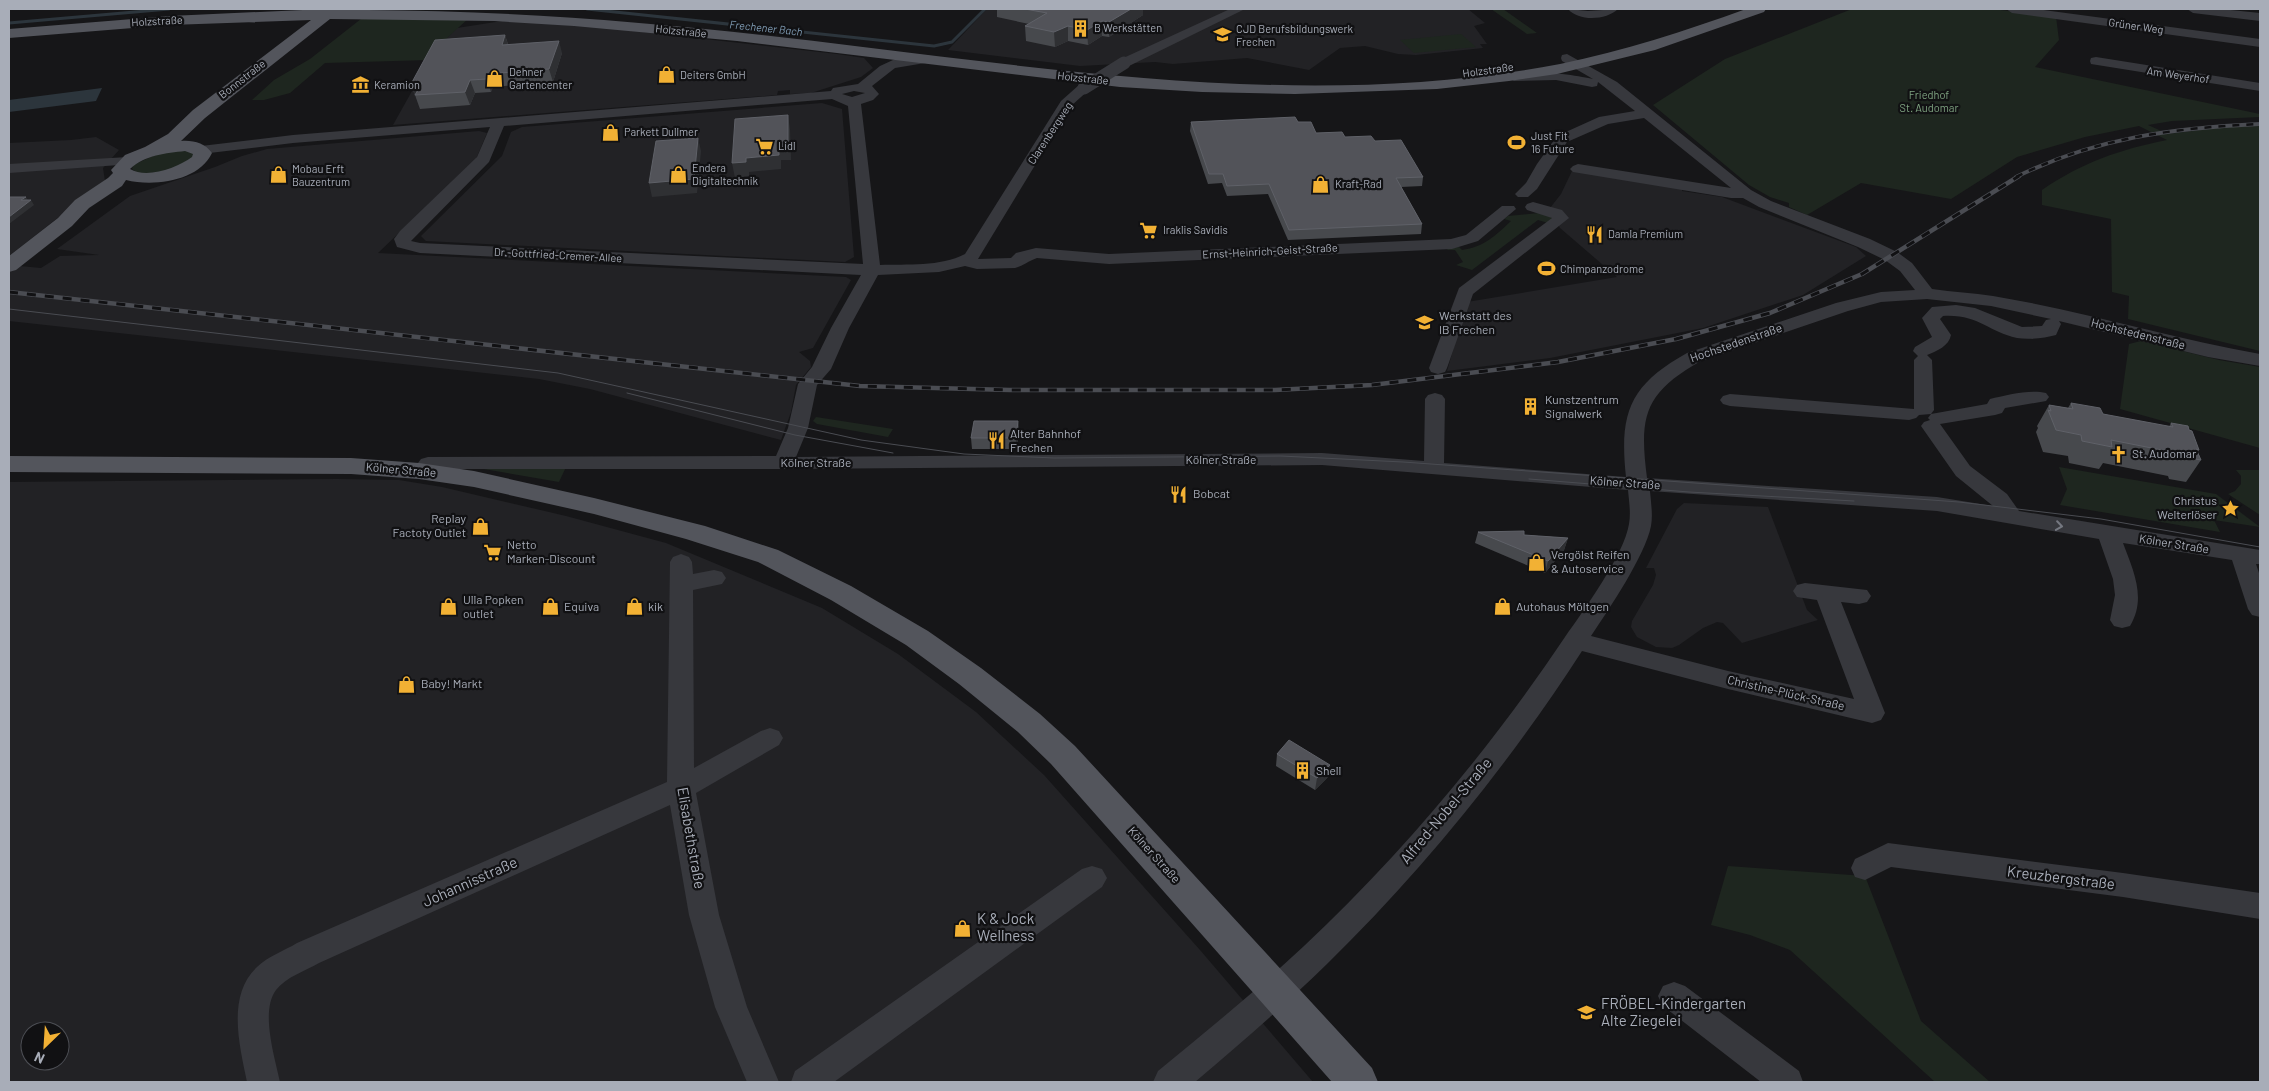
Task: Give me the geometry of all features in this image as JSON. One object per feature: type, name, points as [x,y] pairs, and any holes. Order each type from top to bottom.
[{"type":"main road","name":"Holzstraße","points":[[454,9],[502,10],[630,20],[1049,68],[1196,81],[1339,82],[1433,78],[1565,62],[1654,46],[1759,9]]},
{"type":"main road","name":"Holzstraße","points":[[9,28],[177,13],[340,11],[476,15],[602,23],[1136,83],[1260,90],[1424,85],[1501,78],[1565,62],[1737,9]]},
{"type":"main road","name":"Bonnstraße","points":[[152,150],[166,145],[199,114],[300,34],[340,11]]},
{"type":"main road","name":"Bonnstraße","points":[[199,149],[194,136],[199,128],[340,11]]},
{"type":"main road","name":"Holzstraße","points":[[9,33],[271,12]]},
{"type":"main road","points":[[271,12],[305,22],[305,26],[300,34]]},
{"type":"main road","points":[[65,222],[82,204],[115,182],[125,167],[152,150],[175,147],[199,149],[202,157],[191,166],[172,174],[152,177],[133,177],[125,167]]},
{"type":"main road","points":[[9,266],[65,222],[110,196],[152,177]]},
{"type":"main road","name":"Kölner Straße","points":[[9,464],[351,466],[428,472],[474,479],[603,508],[695,532],[768,556],[841,593],[917,638],[970,676],[1029,723],[1063,755],[1358,1082]]},
{"type":"street","name":"Clarenbergweg","points":[[970,257],[1066,104],[1084,88],[1124,63],[1239,9]]},
{"type":"street","points":[[1574,9],[1586,15],[1612,9]]},
{"type":"street","name":"Grüner Weg","points":[[2012,9],[2260,43]]},
{"type":"street","points":[[2193,9],[2260,17]]},
{"type":"street","points":[[870,53],[884,58],[887,66]]},
{"type":"street","points":[[862,87],[887,66],[908,60],[926,60]]},
{"type":"street","name":"Am Weyerhof","points":[[2096,61],[2260,87]]},
{"type":"street","points":[[1565,62],[1592,83],[1632,102]]},
{"type":"street","points":[[1565,62],[1612,85],[1746,193],[1773,208],[1864,243],[1906,267],[1948,285],[2056,319],[2050,331],[2020,333],[1975,313],[1956,310],[1938,311],[1931,318],[1942,335],[1941,340],[1923,355],[1926,417],[1962,472],[1999,500],[2011,516]]},
{"type":"street","name":"Holzstraße","points":[[1501,78],[1556,76],[1592,83]]},
{"type":"street","points":[[199,149],[271,141],[835,96],[843,101],[854,101],[866,99],[872,94],[869,89],[862,87],[842,89],[835,96]]},
{"type":"street","points":[[784,463],[798,428],[808,384],[821,369],[840,328],[872,270],[854,101]]},
{"type":"street","points":[[1528,201],[1532,186],[1544,164],[1562,139],[1604,120],[1646,113]]},
{"type":"street","name":"Dr.-Gottfried-Cremer-Allee","points":[[499,122],[484,159],[406,234],[402,239],[403,243],[420,248],[872,270],[945,266],[970,257]]},
{"type":"street","points":[[1597,124],[1658,122]]},
{"type":"street","points":[[191,166],[271,141]]},
{"type":"street","points":[[9,169],[125,167]]},
{"type":"street","points":[[1578,168],[1731,193],[1746,193]]},
{"type":"street","name":"Ernst-Heinrich-Geist-Straße","points":[[970,257],[977,264],[1015,263],[1021,258],[1036,252],[1109,259],[1452,244],[1472,238],[1503,200],[1519,210],[1528,201],[1556,213],[1561,218],[1465,292],[1438,368]]},
{"type":"street","points":[[1906,267],[1927,294]]},
{"type":"street","name":"Hochstedenstraße","points":[[1638,484],[1632,435],[1635,418],[1643,400],[1659,378],[1675,366],[1694,357],[1842,307],[1882,297],[1927,294],[1991,301],[2056,319],[2260,360]]},
{"type":"street","points":[[1730,400],[1926,417],[1995,409],[1997,402],[2039,397]]},
{"type":"street","points":[[1434,467],[1435,399]]},
{"type":"street","name":"Kölner Straße","points":[[428,463],[784,463],[1322,459],[1638,484],[1938,504],[2011,516],[2028,521],[2250,556]]},
{"type":"street","name":"Alfred-Nobel-Straße","points":[[1170,1082],[1276,991],[1344,927],[1471,784],[1528,710],[1576,641],[1630,551],[1639,530],[1641,512],[1638,484]]},
{"type":"street","points":[[2108,533],[2125,579],[2127,595],[2122,620]]},
{"type":"street","points":[[2250,556],[2260,609]]},
{"type":"street","name":"Elisabethstraße","points":[[714,578],[681,573],[681,788],[704,915],[731,1007],[763,1082]]},
{"type":"street","name":"Christine-Plück-Straße","points":[[1576,641],[1728,680],[1872,713],[1815,592],[1859,596]]},
{"type":"street","name":"Johannisstraße","points":[[263,1082],[253,1016],[258,993],[266,980],[284,967],[308,953],[681,788],[770,738]]},
{"type":"street","name":"Kreuzbergstraße","points":[[1865,868],[1888,855],[2124,885],[2260,906]]},
{"type":"street","points":[[807,1082],[1092,878]]},
{"type":"street","points":[[1674,996],[1787,1082]]},
{"type":"shaded area","name":"CJD Berufsbildungswerk Frechen","points":[[987,9],[1468,9],[1485,23],[1474,26],[1487,44],[1480,44],[1483,48],[1416,55],[1398,54],[1365,46],[1340,48],[1309,70],[1247,58],[1173,64],[1155,62],[1080,66],[948,50]]},
{"type":"shaded area","points":[[502,21],[599,27],[837,54],[864,58],[873,68],[861,77],[811,93],[790,94],[790,90],[778,91],[777,95],[393,125],[436,48],[457,28]]},
{"type":"shaded area","points":[[102,88],[96,101],[9,112],[9,100]]},
{"type":"shaded area","points":[[822,103],[842,109],[854,257],[845,262],[426,241],[421,236],[502,156],[511,132],[522,127]]},
{"type":"shaded area","points":[[479,131],[487,133],[476,159],[378,253],[846,277],[851,280],[813,348],[799,352],[810,361],[811,367],[796,385],[791,412],[781,440],[590,389],[539,379],[9,321],[9,265],[41,268],[60,256],[99,255],[57,249],[130,196],[267,149]]},
{"type":"shaded area","points":[[96,137],[119,150],[103,168],[105,181],[9,256],[9,143]]},
{"type":"shaded area","points":[[1572,171],[1682,188],[1682,191],[1722,197],[1856,247],[1866,256],[1803,295],[1703,328],[1550,358],[1447,371],[1467,302],[1617,277],[1560,228],[1550,208],[1561,194]]},
{"type":"shaded area","points":[[337,479],[399,480],[442,487],[566,516],[666,543],[822,608],[898,654],[976,712],[1044,775],[1200,950],[1313,1082],[9,1082],[9,482]]},
{"type":"shaded area","points":[[1684,503],[1768,507],[1807,610],[1818,620],[1742,643],[1723,623],[1717,622],[1703,628],[1672,648],[1656,647],[1637,637],[1631,627],[1632,621],[1653,585],[1656,575],[1654,568],[1646,568],[1677,509]]},
{"type":"green space","points":[[1491,9],[1503,9],[1537,33],[1527,34]]},
{"type":"green space","name":"Friedhof St. Audomar","points":[[1852,9],[1993,9],[2056,17],[2059,40],[2035,67],[2260,114],[2260,117],[2172,121],[2148,125],[2168,134],[2223,127],[2260,126],[2260,351],[2128,319],[2129,296],[2112,292],[2111,219],[2042,205],[2042,190],[2072,172],[2102,158],[2167,140],[2139,126],[2085,137],[2017,157],[1951,199],[1861,183],[1807,215],[1789,207],[1789,203],[1770,197],[1749,185],[1653,105],[1725,59]]},
{"type":"green space","points":[[366,15],[469,18],[436,48],[429,60],[325,63],[290,93],[264,100],[252,100],[274,80],[310,59]]},
{"type":"green space","points":[[1461,34],[1476,47],[1414,53],[1400,40]]},
{"type":"green space","points":[[164,151],[191,151],[196,156],[181,167],[168,171],[148,174],[136,172],[132,169],[133,165]]},
{"type":"green space","points":[[1539,213],[1550,216],[1552,219],[1548,223],[1538,220],[1472,270],[1456,265],[1463,262],[1455,250],[1448,250],[1446,248],[1459,247],[1462,250],[1470,249],[1494,236],[1511,221],[1504,219],[1508,216]]},
{"type":"green space","points":[[2141,341],[2219,360],[2260,367],[2260,448],[2120,409],[2129,344]]},
{"type":"green space","points":[[816,417],[893,429],[888,437],[817,424],[813,421]]},
{"type":"green space","points":[[566,467],[559,482],[478,468]]},
{"type":"green space","points":[[2059,467],[2216,494],[2260,527],[2214,520],[2220,532],[2060,505],[2067,489]]},
{"type":"green space","points":[[2236,470],[2260,470],[2260,515],[2228,494],[2235,491],[2241,484],[2241,476]]},
{"type":"green space","points":[[1728,866],[1865,876],[1921,1021],[1990,1082],[1935,1082],[1790,950],[1750,935],[1711,925]]},
{"type":"building","points":[[1025,9],[1131,9],[1109,22],[1102,21],[1087,30],[1068,26],[1054,32],[1025,26],[1047,13]]},
{"type":"building","name":"Dehner Gartencenter","points":[[505,35],[502,45],[559,41],[549,69],[489,74],[487,79],[470,80],[465,92],[415,95],[422,83],[411,84],[435,40]]},
{"type":"building","points":[[788,115],[788,146],[779,147],[779,155],[746,158],[746,162],[732,163],[735,119]]},
{"type":"building","name":"Kraft-Rad","points":[[1295,117],[1298,122],[1311,122],[1316,133],[1342,132],[1345,137],[1371,136],[1375,141],[1401,140],[1423,177],[1396,178],[1422,224],[1289,230],[1269,184],[1227,186],[1223,174],[1209,174],[1191,122]]},
{"type":"building","points":[[698,138],[694,179],[649,183],[656,141]]},
{"type":"building","points":[[9,197],[26,197],[21,200],[31,200],[9,217]]},
{"type":"building","points":[[2071,403],[2100,408],[2103,414],[2173,427],[2171,423],[2188,426],[2189,430],[2192,431],[2199,450],[2196,449],[2201,460],[2184,457],[2182,454],[2111,440],[2112,447],[2082,441],[2081,435],[2056,430],[2048,410],[2051,411],[2049,405],[2073,409]]},
{"type":"building","points":[[974,421],[1018,421],[1016,438],[971,438]]},
{"type":"building","points":[[1524,531],[1524,535],[1568,538],[1548,561],[1478,532]]},
{"type":"building","points":[[1289,740],[1330,765],[1317,778],[1277,754]]},
{"type":"waterway","name":"Frechener Bach","points":[[9,23],[169,9]]},
{"type":"waterway","name":"Frechener Bach","points":[[587,9],[934,46],[952,42],[985,9]]},
{"type":"tram line","points":[[9,309],[558,373],[861,440],[964,454],[1054,458],[1281,456],[1403,462],[1959,502],[2101,519],[2260,547]]},
{"type":"tram line","points":[[627,393],[795,435],[893,453]]},
{"type":"tram line","points":[[1529,479],[1689,492],[1854,501]]},
{"type":"railway","points":[[2016,177],[2075,153],[2135,137],[2196,128],[2260,124]]},
{"type":"railway","points":[[9,292],[860,386],[1010,390],[1275,390],[1372,385],[1558,362],[1676,339],[1770,313],[1862,274],[2019,176]]},
{"type":"place","name":"B Werkstätten","points":[[1080,28]]},
{"type":"place","name":"CJD Berufsbildungswerk Frechen","points":[[1222,35]]},
{"type":"place","name":"Deiters GmbH","points":[[666,75]]},
{"type":"place","name":"Dehner Gartencenter","points":[[495,78]]},
{"type":"place","name":"Keramion","points":[[360,85]]},
{"type":"place","name":"Parkett Dullmer","points":[[610,132]]},
{"type":"place","name":"Just Fit 16 Future","points":[[1517,142]]},
{"type":"place","name":"Lidl","points":[[764,146]]},
{"type":"place","name":"Endera Digitaltechnik","points":[[678,174]]},
{"type":"place","name":"Mobau Erft Bauzentrum","points":[[278,175]]},
{"type":"place","name":"Kraft-Rad","points":[[1321,184]]},
{"type":"place","name":"Iraklis Savidis","points":[[1149,230]]},
{"type":"place","name":"Damla Premium","points":[[1594,234]]},
{"type":"place","name":"Chimpanzodrome","points":[[1546,269]]},
{"type":"place","name":"Werkstatt des IB Frechen","points":[[1425,323]]},
{"type":"place","name":"Kunstzentrum Signalwerk","points":[[1531,407]]},
{"type":"place","name":"Alter Bahnhof Frechen","points":[[996,441]]},
{"type":"place","name":"St. Audomar","points":[[2118,454]]},
{"type":"place","name":"Bobcat","points":[[1179,494]]},
{"type":"place","name":"Christus Welterlöser","points":[[2231,508]]},
{"type":"place","name":"Replay Factoty Outlet","points":[[480,526]]},
{"type":"place","name":"Netto Marken-Discount","points":[[493,552]]},
{"type":"place","name":"Vergölst Reifen & Autoservice","points":[[1537,562]]},
{"type":"place","name":"Ulla Popken outlet","points":[[449,607]]},
{"type":"place","name":"Equiva","points":[[550,607]]},
{"type":"place","name":"kik","points":[[634,607]]},
{"type":"place","name":"Autohaus Möltgen","points":[[1502,607]]},
{"type":"place","name":"Baby! Markt","points":[[407,684]]},
{"type":"place","name":"Shell","points":[[1302,771]]},
{"type":"place","name":"K & Jock Wellness","points":[[963,928]]},
{"type":"place","name":"FRÖBEL-Kindergarten Alte Ziegelei","points":[[1587,1013]]}]
